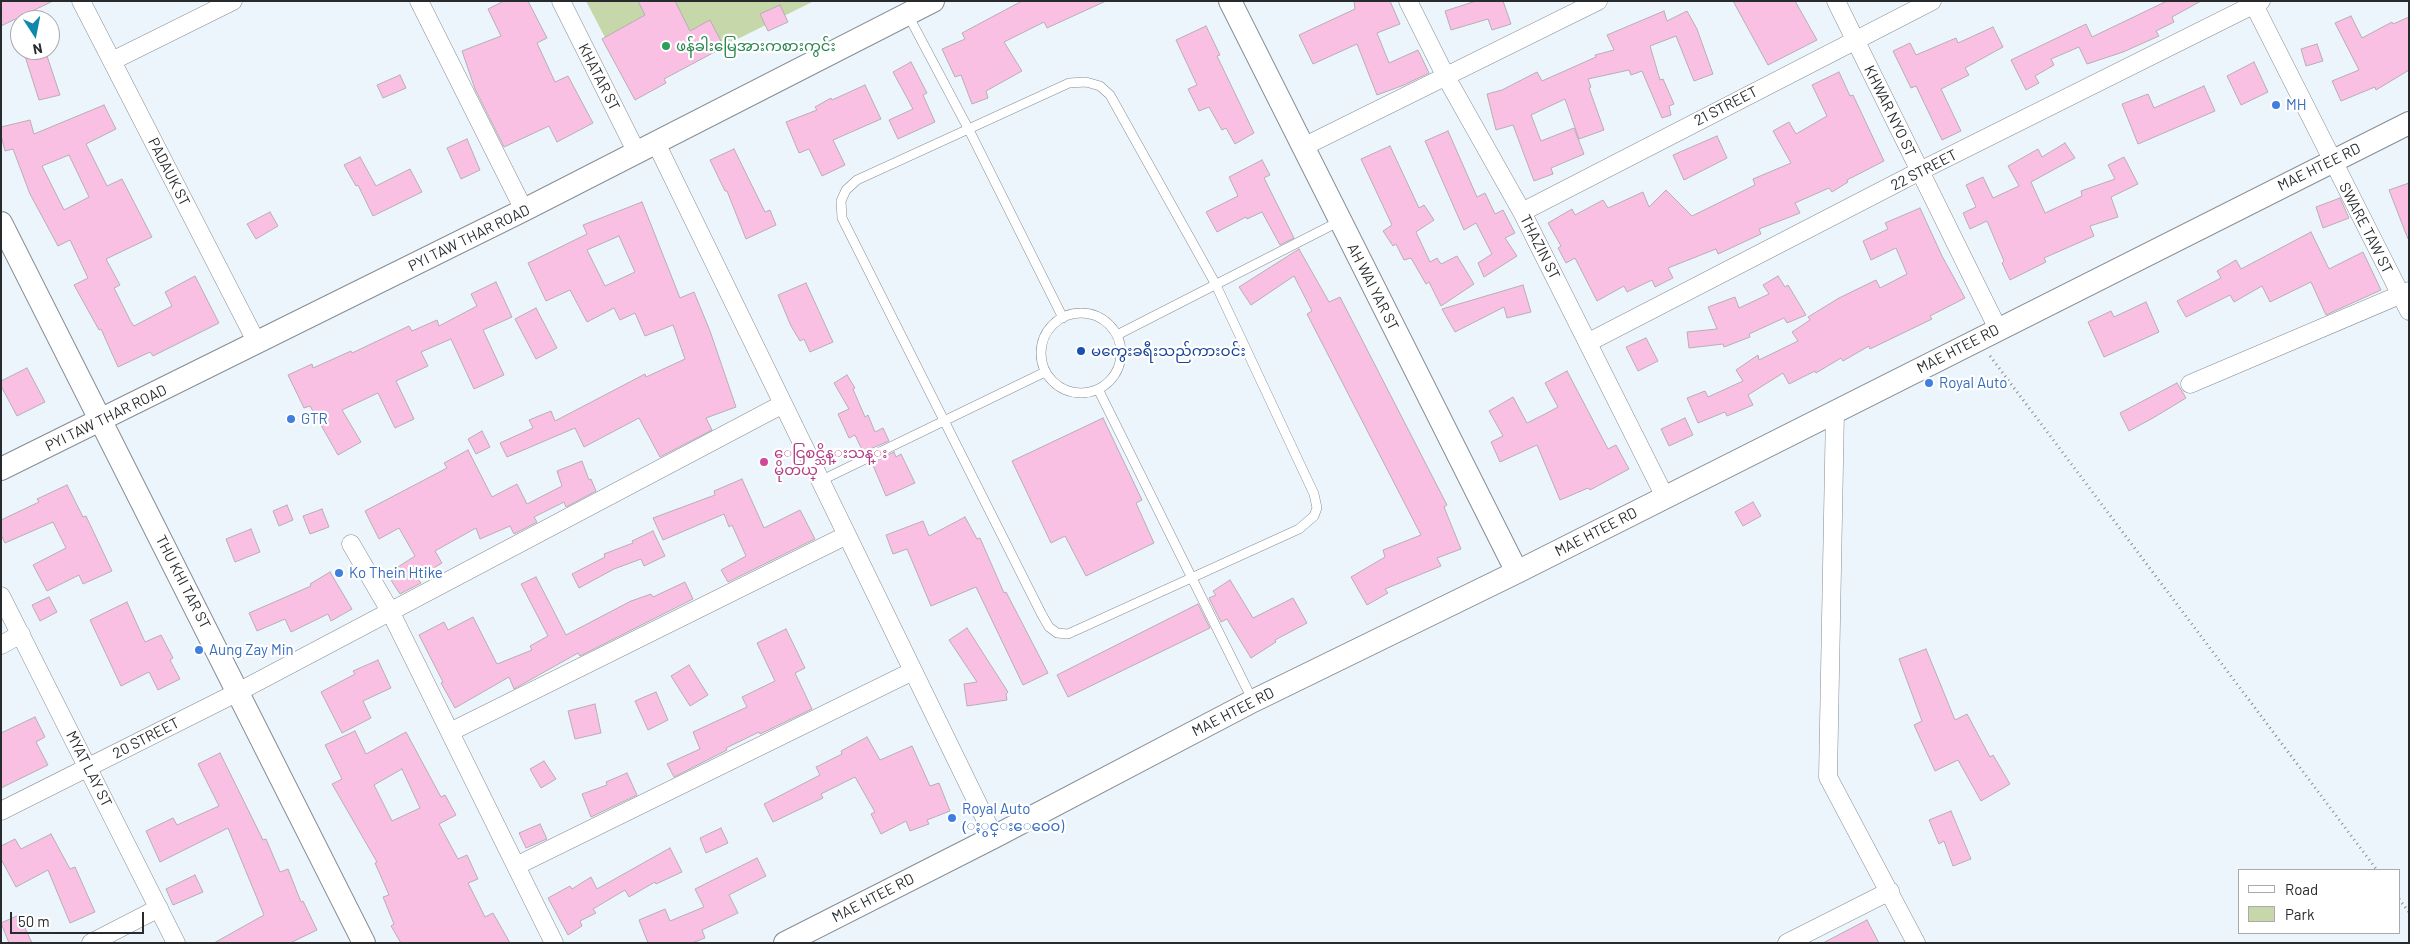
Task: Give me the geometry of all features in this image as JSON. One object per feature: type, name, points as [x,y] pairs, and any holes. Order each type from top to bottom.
[{"type":"street","name":"PADAUK ST","points":[[81,1],[257,343]]},
{"type":"street","points":[[112,61],[233,1]]},
{"type":"street","points":[[419,1],[524,210]]},
{"type":"street","name":"KHATAR ST","points":[[561,1],[647,148],[783,404],[994,837]]},
{"type":"street","name":"PYI TAW THAR ROAD","points":[[1,470],[524,210],[933,1]]},
{"type":"street","name":"AH WAI YAR ST","points":[[1230,1],[1517,572]]},
{"type":"street","name":"THAZIN ST","points":[[1408,1],[1446,77],[1522,212],[1589,342],[1665,497]]},
{"type":"street","points":[[1303,147],[1598,1]]},
{"type":"street","name":"KHWAR NYO ST","points":[[1836,1],[1998,329]]},
{"type":"street","name":"21 STREET","points":[[1522,212],[1932,1]]},
{"type":"street","name":"SWARE TAW ST","points":[[2256,2],[2332,160],[2404,293],[2409,311]]},
{"type":"street","name":"22 STREET","points":[[1589,342],[1920,171],[2256,2]]},
{"type":"street","name":"MAE HTEE RD","points":[[784,943],[994,837],[1254,701],[1517,572],[2332,160],[2409,123]]},
{"type":"street","name":"THU KHI TAR ST","points":[[1,223],[364,943]]},
{"type":"street","points":[[2190,384],[2404,293]]},
{"type":"street","name":"20 STREET","points":[[1,811],[238,692],[783,404]]},
{"type":"street","points":[[1835,411],[1828,777],[1916,943]]},
{"type":"street","points":[[450,732],[847,535]]},
{"type":"street","points":[[351,544],[390,611],[554,943]]},
{"type":"street","name":"MYAT LAY ST","points":[[1,596],[89,767],[176,943]]},
{"type":"street","points":[[1,645],[21,634]]},
{"type":"street","points":[[516,866],[913,670]]},
{"type":"street","points":[[1787,943],[1890,892]]},
{"type":"street","points":[[91,943],[159,908]]},
{"type":"lane","points":[[908,14],[969,130],[1062,318]]},
{"type":"lane","points":[[1086,82],[1100,86],[1110,95],[1215,283],[1314,494],[1317,508],[1314,516],[1299,529],[1191,579],[1068,634],[1057,633],[1050,627],[1042,615],[842,218],[841,201],[846,190],[857,180],[1069,83],[1086,82]]},
{"type":"lane","points":[[1117,335],[1340,220]]},
{"type":"lane","points":[[1073,314],[1094,316],[1103,320],[1117,335],[1120,350],[1119,366],[1107,384],[1098,389],[1089,393],[1068,392],[1054,384],[1044,372],[1040,351],[1042,341],[1047,332],[1062,318],[1073,314]]},
{"type":"lane","points":[[820,481],[1044,372]]},
{"type":"lane","points":[[1098,389],[1191,579],[1254,701]]},
{"type":"path","points":[[1977,340],[2376,869]]},
{"type":"path","points":[[2400,900],[2409,912]]},
{"type":"green space","name":"ဖန်ခါးမြေအားကစားကွင်း","points":[[586,1],[814,1],[633,91]]},
{"type":"building","points":[[1,1],[53,1],[34,10],[10,10],[10,22],[1,26]]},
{"type":"building","points":[[504,1],[528,1],[547,38],[537,43],[555,82],[568,76],[593,123],[557,142],[549,126],[504,147],[475,89],[462,51],[501,36],[488,9]]},
{"type":"building","points":[[638,1],[675,1],[690,31],[710,20],[724,47],[664,79],[666,83],[635,100],[602,39],[645,15]]},
{"type":"building","points":[[1022,1],[1106,1],[1047,28],[1044,22],[1004,42],[1022,71],[986,91],[988,98],[972,104],[961,75],[955,77],[942,49],[965,39],[962,33]]},
{"type":"building","points":[[1354,1],[1390,1],[1400,24],[1377,33],[1389,63],[1418,50],[1429,73],[1377,95],[1357,44],[1313,64],[1299,35],[1355,9]]},
{"type":"building","points":[[1476,1],[1503,1],[1511,24],[1492,30],[1488,19],[1451,30],[1445,11]]},
{"type":"building","points":[[1733,1],[1795,1],[1817,40],[1768,65]]},
{"type":"building","points":[[2167,1],[2201,1],[2172,17],[2174,22],[2156,31],[2159,36],[2123,52],[2087,64],[2079,47],[2051,59],[2054,65],[2035,76],[2039,83],[2026,90],[2011,60],[2086,24],[2092,37]]},
{"type":"building","points":[[780,5],[788,22],[768,31],[760,14]]},
{"type":"building","points":[[1664,11],[1667,21],[1687,11],[1697,29],[1713,74],[1694,81],[1676,36],[1650,46],[1660,80],[1663,79],[1674,104],[1669,106],[1671,115],[1662,118],[1642,71],[1631,75],[1629,70],[1588,79],[1591,87],[1589,88],[1604,130],[1579,139],[1565,99],[1531,115],[1541,141],[1574,128],[1584,154],[1551,168],[1553,174],[1534,181],[1513,125],[1496,130],[1487,94],[1502,90],[1537,72],[1542,81],[1596,57],[1595,55],[1614,50],[1607,35]]},
{"type":"building","points":[[2351,16],[2362,38],[2392,22],[2393,24],[2409,17],[2409,70],[2376,90],[2375,87],[2341,101],[2332,81],[2359,70],[2335,23]]},
{"type":"building","points":[[1206,26],[1220,55],[1217,56],[1254,133],[1235,144],[1226,128],[1222,130],[1209,107],[1199,111],[1188,89],[1197,85],[1176,40]]},
{"type":"building","points":[[1993,27],[2003,47],[1965,68],[1969,75],[1941,89],[1961,131],[1942,140],[1916,86],[1911,88],[1893,51],[1910,43],[1916,55],[1956,38],[1958,43]]},
{"type":"building","points":[[2317,44],[2323,61],[2306,66],[2301,49]]},
{"type":"building","points":[[26,60],[48,60],[60,95],[39,100]]},
{"type":"building","points":[[911,62],[927,93],[923,95],[935,122],[898,139],[889,120],[913,109],[893,72]]},
{"type":"building","points":[[2254,62],[2268,92],[2241,105],[2227,76]]},
{"type":"building","points":[[1839,72],[1850,96],[1853,95],[1884,161],[1847,180],[1848,182],[1832,192],[1829,188],[1795,203],[1800,213],[1759,229],[1761,234],[1718,254],[1716,249],[1668,268],[1673,278],[1655,287],[1652,280],[1627,292],[1624,286],[1597,301],[1575,258],[1566,263],[1558,248],[1561,246],[1548,223],[1572,209],[1575,215],[1603,200],[1608,208],[1643,192],[1649,207],[1666,190],[1692,216],[1755,185],[1753,179],[1791,163],[1773,131],[1789,122],[1796,134],[1827,116],[1812,85]]},
{"type":"building","points":[[400,75],[406,88],[383,98],[377,85]]},
{"type":"building","points":[[865,85],[881,119],[833,140],[845,165],[822,176],[809,149],[799,153],[786,122],[817,110],[815,107],[831,98],[832,100]]},
{"type":"building","points":[[2204,86],[2215,111],[2138,144],[2122,104],[2148,94],[2154,108]]},
{"type":"building","points":[[104,105],[116,129],[86,144],[107,186],[122,179],[152,237],[106,259],[120,285],[114,288],[131,322],[134,326],[172,306],[165,292],[195,276],[219,323],[153,356],[150,352],[118,367],[101,329],[99,330],[74,285],[88,278],[70,240],[58,246],[30,194],[13,149],[5,151],[1,127],[30,120],[34,134]],"holes":[[[69,155],[89,197],[64,210],[42,166]]]},
{"type":"building","points":[[1448,131],[1477,197],[1485,193],[1495,214],[1503,210],[1515,233],[1505,238],[1517,256],[1484,277],[1478,263],[1492,254],[1476,223],[1464,230],[1425,141]]},
{"type":"building","points":[[1717,136],[1727,158],[1684,180],[1673,155]]},
{"type":"building","points":[[467,139],[480,170],[461,179],[447,148]]},
{"type":"building","points":[[2065,143],[2075,158],[2031,182],[2045,213],[2082,196],[2081,191],[2115,179],[2108,165],[2124,157],[2138,184],[2111,197],[2118,217],[2090,226],[2094,236],[2044,258],[2046,262],[2010,280],[1987,221],[1970,229],[1963,213],[1976,207],[1966,185],[1983,177],[1993,198],[2019,186],[2008,166],[2038,149],[2042,157]]},
{"type":"building","points":[[1390,146],[1419,208],[1424,205],[1434,220],[1416,232],[1430,262],[1437,258],[1441,264],[1457,256],[1474,284],[1441,306],[1429,282],[1426,284],[1411,258],[1404,260],[1396,244],[1393,246],[1383,231],[1392,225],[1361,159]]},
{"type":"building","points":[[734,149],[765,212],[770,210],[776,225],[746,239],[727,191],[725,191],[710,160]]},
{"type":"building","points":[[360,157],[376,186],[410,169],[422,192],[373,216],[358,185],[356,186],[344,165]]},
{"type":"building","points":[[1262,160],[1270,175],[1264,178],[1294,238],[1280,245],[1262,212],[1247,219],[1246,217],[1217,232],[1206,212],[1238,196],[1229,177]]},
{"type":"building","points":[[2409,183],[2409,239],[2408,239],[2389,190]]},
{"type":"building","points":[[2340,198],[2349,218],[2323,228],[2316,207]]},
{"type":"building","points":[[642,202],[680,298],[694,292],[710,331],[736,407],[706,418],[712,430],[660,457],[639,418],[584,447],[575,428],[507,457],[500,443],[533,428],[529,420],[551,411],[555,421],[645,374],[646,377],[685,359],[673,325],[645,336],[635,313],[620,320],[614,308],[587,322],[570,290],[546,301],[528,263],[587,234],[583,225]],"holes":[[[619,236],[635,272],[605,286],[587,250]]]},
{"type":"building","points":[[1920,208],[1942,256],[1965,298],[1930,316],[1932,319],[1870,349],[1869,346],[1843,361],[1841,358],[1816,373],[1815,371],[1789,384],[1783,373],[1748,395],[1753,405],[1727,416],[1725,412],[1698,423],[1687,398],[1705,391],[1708,397],[1743,381],[1736,370],[1758,355],[1759,360],[1798,341],[1792,332],[1810,320],[1808,317],[1839,298],[1876,280],[1880,288],[1907,274],[1896,248],[1871,260],[1863,241],[1888,229],[1885,223]]},
{"type":"building","points":[[270,212],[278,226],[256,239],[247,224]]},
{"type":"building","points":[[2311,232],[2329,269],[2363,252],[2381,290],[2326,315],[2311,282],[2270,302],[2262,286],[2234,302],[2230,295],[2186,317],[2177,301],[2221,278],[2217,271],[2236,260],[2241,269]]},
{"type":"building","points":[[1299,249],[1329,302],[1340,297],[1447,505],[1444,507],[1461,549],[1437,558],[1441,566],[1385,589],[1388,593],[1367,605],[1351,577],[1385,557],[1383,550],[1421,535],[1307,314],[1312,311],[1294,276],[1251,305],[1239,287]]},
{"type":"building","points":[[1778,276],[1785,287],[1788,285],[1806,315],[1787,323],[1784,318],[1749,334],[1750,337],[1724,347],[1723,344],[1689,348],[1687,332],[1717,329],[1708,307],[1735,297],[1739,308],[1769,294],[1763,285]]},
{"type":"building","points":[[496,282],[512,317],[483,330],[504,375],[474,389],[451,339],[421,352],[428,366],[396,381],[414,419],[395,428],[378,393],[342,410],[361,442],[338,455],[310,406],[304,408],[288,375],[312,364],[313,368],[351,351],[352,353],[409,326],[412,331],[437,320],[439,326],[477,306],[471,294]]},
{"type":"building","points":[[806,283],[833,342],[810,352],[804,339],[800,341],[791,326],[778,295]]},
{"type":"building","points":[[1523,285],[1531,312],[1507,318],[1504,307],[1455,332],[1442,309]]},
{"type":"building","points":[[2146,302],[2159,332],[2104,357],[2088,322],[2111,311],[2114,317]]},
{"type":"building","points":[[536,308],[557,348],[536,359],[515,319]]},
{"type":"building","points":[[1646,338],[1658,361],[1638,371],[1626,347]]},
{"type":"building","points":[[27,368],[45,402],[17,416],[1,386],[1,381]]},
{"type":"building","points":[[1567,371],[1608,449],[1616,445],[1629,469],[1590,490],[1588,488],[1560,500],[1537,445],[1500,462],[1491,442],[1503,436],[1489,411],[1513,397],[1527,423],[1545,414],[1558,407],[1545,383]]},
{"type":"building","points":[[847,375],[855,388],[853,389],[865,417],[868,415],[875,432],[883,428],[889,441],[863,452],[855,435],[849,438],[838,414],[849,409],[834,383]]},
{"type":"building","points":[[2177,383],[2186,398],[2129,431],[2120,413]]},
{"type":"building","points":[[1103,418],[1142,500],[1136,503],[1154,543],[1086,576],[1065,536],[1051,543],[1012,461]]},
{"type":"building","points":[[1685,418],[1693,435],[1669,446],[1661,429]]},
{"type":"building","points":[[482,431],[490,447],[476,454],[468,439]]},
{"type":"building","points":[[468,450],[492,497],[517,484],[527,504],[562,486],[557,471],[582,461],[589,480],[591,479],[596,491],[566,507],[564,502],[534,517],[537,522],[514,534],[510,526],[480,539],[476,528],[435,551],[442,563],[417,578],[421,583],[400,594],[387,574],[415,556],[399,528],[379,539],[365,511],[447,468],[444,463]]},
{"type":"building","points":[[894,452],[896,457],[901,454],[915,483],[886,496],[872,463]]},
{"type":"building","points":[[742,479],[764,528],[800,510],[815,539],[728,582],[721,570],[746,556],[732,525],[729,527],[724,514],[663,540],[653,518],[715,495],[714,491]]},
{"type":"building","points":[[67,485],[83,517],[86,516],[112,571],[83,584],[79,575],[47,591],[33,565],[66,548],[53,522],[5,543],[1,535],[1,520],[39,502],[37,499]]},
{"type":"building","points":[[1753,502],[1761,516],[1743,526],[1735,512]]},
{"type":"building","points":[[287,505],[293,520],[279,526],[273,511]]},
{"type":"building","points":[[322,509],[329,527],[310,534],[303,516]]},
{"type":"building","points":[[965,517],[977,539],[980,538],[1004,593],[1006,592],[1048,673],[1023,685],[976,587],[931,606],[907,549],[893,554],[886,535],[923,521],[929,536]]},
{"type":"building","points":[[251,529],[260,552],[235,562],[226,539]]},
{"type":"building","points":[[653,531],[665,556],[644,566],[641,559],[614,569],[579,588],[572,574],[605,557],[604,554],[633,543],[632,541]]},
{"type":"building","points":[[330,572],[352,609],[331,621],[328,614],[291,632],[285,619],[257,631],[249,613],[311,586],[310,584]]},
{"type":"building","points":[[536,577],[566,635],[631,601],[651,594],[653,597],[685,582],[693,599],[580,656],[578,653],[514,689],[509,677],[455,708],[419,635],[444,622],[448,630],[473,617],[497,664],[532,650],[530,646],[548,636],[521,584]]},
{"type":"building","points":[[1230,580],[1253,618],[1293,598],[1307,623],[1275,640],[1276,642],[1251,658],[1227,619],[1221,622],[1209,598],[1216,595],[1213,591]]},
{"type":"building","points":[[49,597],[57,612],[40,621],[32,605]]},
{"type":"building","points":[[127,602],[145,642],[161,635],[173,658],[170,660],[180,679],[158,690],[149,672],[121,686],[90,620]]},
{"type":"building","points":[[1198,604],[1210,628],[1068,697],[1057,675]]},
{"type":"building","points":[[967,628],[1008,692],[1006,694],[1007,700],[967,706],[964,684],[977,682],[949,640]]},
{"type":"building","points":[[786,629],[805,668],[795,673],[812,709],[726,748],[727,750],[674,777],[667,764],[700,749],[693,732],[747,707],[742,697],[775,681],[757,643]]},
{"type":"building","points":[[1926,649],[1955,720],[1967,714],[1990,757],[1993,755],[2010,784],[1981,801],[1958,760],[1935,771],[1914,725],[1922,721],[1899,659]]},
{"type":"building","points":[[378,660],[391,688],[363,701],[371,718],[342,733],[321,692],[355,674],[353,671]]},
{"type":"building","points":[[689,665],[708,695],[690,706],[671,676]]},
{"type":"building","points":[[656,692],[668,720],[648,730],[635,701]]},
{"type":"building","points":[[595,704],[601,733],[575,739],[568,711]]},
{"type":"building","points":[[35,717],[45,737],[36,742],[48,765],[1,788],[1,733]]},
{"type":"building","points":[[355,731],[366,754],[406,732],[441,797],[445,795],[456,815],[439,824],[458,859],[467,855],[478,879],[468,883],[485,917],[493,913],[510,943],[401,943],[391,926],[394,924],[383,897],[389,895],[375,863],[377,862],[332,784],[342,779],[325,745]],"holes":[[[402,769],[420,808],[392,821],[374,785]]]},
{"type":"building","points":[[867,737],[880,760],[912,746],[930,786],[939,783],[950,811],[927,820],[929,824],[910,831],[906,821],[881,834],[871,814],[875,812],[855,777],[821,794],[823,798],[773,822],[764,804],[820,775],[816,767],[842,754],[841,751]]},
{"type":"building","points":[[220,753],[263,840],[266,839],[280,872],[288,869],[301,902],[303,901],[317,930],[290,943],[214,943],[264,915],[228,828],[160,862],[146,831],[173,818],[177,825],[219,806],[198,764]]},
{"type":"building","points":[[544,761],[556,779],[541,788],[530,769]]},
{"type":"building","points":[[627,773],[637,795],[591,817],[582,794],[607,785],[606,782]]},
{"type":"building","points":[[1951,811],[1971,859],[1953,866],[1944,841],[1939,844],[1929,820]]},
{"type":"building","points":[[540,824],[547,839],[526,848],[519,833]]},
{"type":"building","points":[[721,828],[728,843],[706,853],[700,838]]},
{"type":"building","points":[[51,834],[70,869],[75,867],[95,912],[70,923],[48,870],[16,887],[1,859],[1,846],[15,839],[21,849]]},
{"type":"building","points":[[670,848],[682,872],[656,884],[655,882],[629,897],[625,890],[593,909],[596,913],[580,921],[582,926],[568,935],[548,898],[570,886],[572,889],[591,877],[597,889]]},
{"type":"building","points":[[757,858],[766,876],[729,895],[738,913],[702,930],[705,938],[692,943],[648,943],[639,920],[665,909],[670,921],[704,907],[695,889]]},
{"type":"building","points":[[195,875],[203,892],[173,905],[166,889]]},
{"type":"building","points":[[19,915],[32,943],[9,943],[1,923]]},
{"type":"building","points":[[1867,920],[1879,943],[1823,943]]},
{"type":"place","name":"ဖန်ခါးမြေအားကစားကွင်း","points":[[666,46]]},
{"type":"place","name":"MH","points":[[2276,105]]},
{"type":"place","name":"မကွေးခရီးသည်ကားဝင်း","points":[[1081,351]]},
{"type":"place","name":"Royal Auto","points":[[1929,383]]},
{"type":"place","name":"GTR","points":[[291,419]]},
{"type":"place","name":"ေငြစင္သိန္းသန္း မိုတယ္","points":[[764,462]]},
{"type":"place","name":"Ko Thein Htike","points":[[339,573]]},
{"type":"place","name":"Aung Zay Min","points":[[199,650]]},
{"type":"place","name":"Royal Auto (ႏွင္းေ၀ေ၀)","points":[[952,818]]}]
